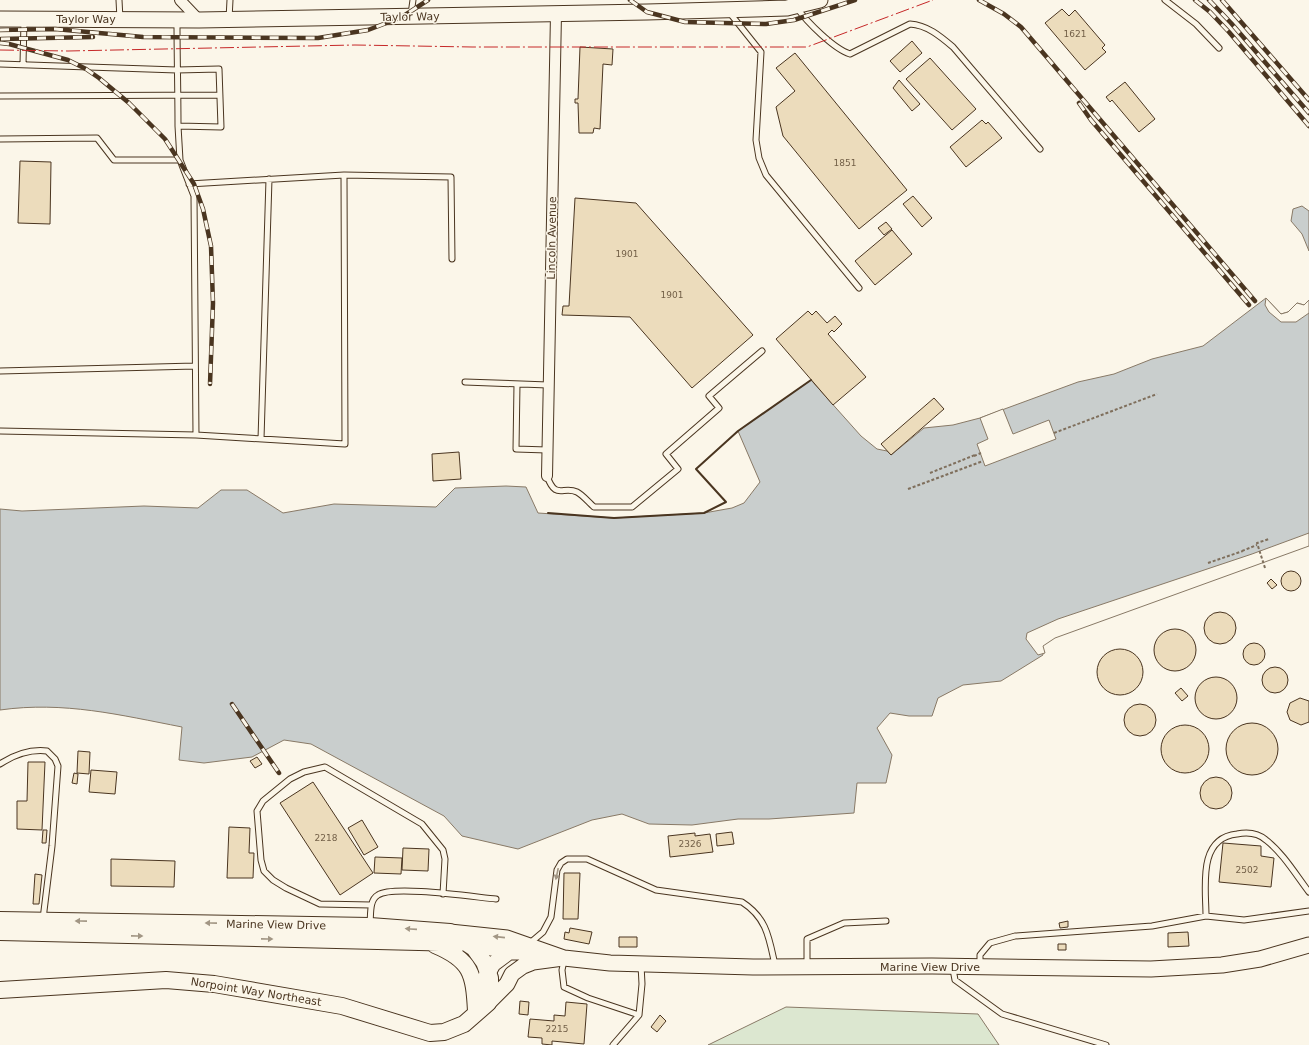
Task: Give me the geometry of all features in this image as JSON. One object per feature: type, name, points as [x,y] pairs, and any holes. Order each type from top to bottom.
[{"type":"main road","name":"Taylor Way","points":[[0,19],[229,20],[411,17],[556,7],[727,10],[820,0]]},
{"type":"main road","name":"Marine View Drive","points":[[0,920],[370,926],[507,938],[550,951],[564,958],[610,963],[641,964],[1151,969],[1222,965],[1260,958],[1309,945]]},
{"type":"main road","name":"Marine View Drive","points":[[0,932],[468,943],[509,952],[550,951]]},
{"type":"main road","points":[[450,932],[468,943],[477,951],[488,970],[490,994],[480,1003]]},
{"type":"main road","points":[[430,942],[460,958],[470,974],[480,1003]]},
{"type":"main road","points":[[488,970],[500,957],[509,952]]},
{"type":"main road","points":[[480,1003],[507,984],[512,974],[523,966],[533,962],[564,958]]},
{"type":"main road","name":"Norpoint Way Northeast","points":[[0,990],[166,980],[214,984],[342,1006],[430,1033],[444,1032],[464,1024],[480,1003]]},
{"type":"street","points":[[180,0],[199,20]]},
{"type":"street","name":"Lincoln Avenue","points":[[546,476],[556,7]]},
{"type":"lane","points":[[119,0],[120,20]]},
{"type":"lane","points":[[229,20],[230,0]]},
{"type":"lane","points":[[411,17],[413,0]]},
{"type":"lane","points":[[1165,0],[1196,24],[1219,48]]},
{"type":"lane","points":[[796,3],[803,17],[843,52],[850,54],[910,24],[920,26],[938,34],[953,47],[1040,149]]},
{"type":"lane","points":[[727,10],[761,52],[756,140],[759,158],[766,175],[859,288]]},
{"type":"lane","points":[[23,64],[24,19]]},
{"type":"lane","points":[[177,20],[178,126],[180,160],[194,196],[196,435]]},
{"type":"lane","points":[[0,64],[86,68],[177,70],[219,69],[221,127],[178,126]]},
{"type":"lane","points":[[0,96],[220,95]]},
{"type":"lane","points":[[0,139],[97,138],[114,160],[180,160]]},
{"type":"lane","points":[[189,184],[344,175],[451,177],[452,259]]},
{"type":"lane","points":[[0,431],[196,435],[345,444],[344,175]]},
{"type":"lane","points":[[261,439],[269,179]]},
{"type":"lane","points":[[546,476],[553,488],[558,491],[576,492],[594,507],[632,507],[678,469],[666,454],[719,408],[709,396],[762,351]]},
{"type":"lane","points":[[0,371],[195,366]]},
{"type":"lane","points":[[465,382],[548,385]]},
{"type":"lane","points":[[517,384],[516,449],[547,450]]},
{"type":"lane","points":[[0,764],[11,757],[36,750],[47,751],[55,759],[58,766],[52,846],[43,920]]},
{"type":"lane","points":[[371,905],[320,904],[286,888],[273,880],[264,871],[261,860],[257,811],[263,801],[290,778],[304,772],[325,767],[422,824],[443,850],[445,859],[443,894]]},
{"type":"lane","points":[[1206,916],[1206,865],[1209,853],[1222,838],[1235,834],[1250,833],[1264,838],[1275,847],[1309,892]]},
{"type":"lane","points":[[528,944],[543,932],[551,916],[557,870],[561,863],[567,859],[587,859],[656,890],[742,902],[754,910],[762,920],[770,940],[776,966]]},
{"type":"lane","points":[[370,926],[371,905],[377,895],[384,892],[406,891],[496,899]]},
{"type":"lane","points":[[980,967],[980,955],[990,943],[1015,936],[1152,926],[1206,916],[1244,920],[1309,911]]},
{"type":"lane","points":[[807,966],[806,939],[844,923],[886,922]]},
{"type":"lane","points":[[564,958],[562,970],[564,987],[588,998],[639,1015]]},
{"type":"lane","points":[[613,1045],[639,1015],[642,984],[641,964]]},
{"type":"lane","points":[[953,968],[955,980],[1002,1014],[1106,1045]]},
{"type":"path","points":[[1054,433],[1157,394]]},
{"type":"path","points":[[959,461],[981,453]]},
{"type":"path","points":[[930,473],[975,455]]},
{"type":"path","points":[[908,489],[984,461]]},
{"type":"path","points":[[1237,553],[1269,539]]},
{"type":"path","points":[[1257,544],[1265,568]]},
{"type":"path","points":[[1208,563],[1243,551]]},
{"type":"green space","points":[[786,1007],[978,1014],[999,1045],[708,1045]]},
{"type":"shaded area","points":[[1302,206],[1309,211],[1309,251],[1302,234],[1291,221],[1293,209]]},
{"type":"shaded area","points":[[1266,298],[1281,314],[1288,312],[1297,303],[1304,305],[1309,300],[1309,544],[1054,636],[1041,645],[1043,655],[1001,681],[963,685],[938,698],[932,716],[909,716],[890,713],[877,728],[892,755],[886,783],[857,783],[854,813],[769,819],[738,819],[692,825],[649,824],[622,814],[592,820],[518,849],[462,836],[444,816],[311,744],[284,740],[252,757],[204,763],[179,760],[182,727],[114,714],[69,708],[47,707],[0,710],[0,509],[22,511],[144,506],[198,508],[221,490],[247,490],[283,513],[334,504],[436,507],[455,488],[506,486],[526,487],[538,513],[614,518],[704,513],[732,508],[744,503],[760,482],[738,431],[811,380],[861,436],[877,449],[887,451],[891,455],[924,428],[953,425],[980,418],[1078,382],[1114,374],[1152,359],[1203,346]]},
{"type":"pier","points":[[1266,298],[1281,314],[1288,312],[1297,303],[1304,305],[1309,300],[1309,313],[1296,322],[1281,322],[1269,312],[1265,305]]},
{"type":"pier","points":[[1003,409],[1013,434],[1049,420],[1056,439],[985,466],[977,444],[988,439],[980,418]]},
{"type":"pier","points":[[1309,533],[1309,546],[1055,638],[1043,646],[1045,653],[1038,655],[1026,639],[1027,633],[1058,619],[1252,554]]},
{"type":"building","points":[[1062,9],[1069,16],[1075,10],[1105,45],[1102,48],[1106,52],[1085,70],[1045,23]]},
{"type":"building","points":[[912,41],[922,53],[900,72],[890,61]]},
{"type":"building","points":[[580,47],[613,49],[612,65],[603,64],[600,129],[594,128],[593,133],[579,133],[578,103],[575,103],[575,99],[578,99]]},
{"type":"building","points":[[795,53],[907,190],[859,229],[783,136],[776,107],[795,91],[776,68]]},
{"type":"building","points":[[930,58],[976,109],[952,130],[906,79]]},
{"type":"building","points":[[899,80],[920,104],[912,111],[893,88]]},
{"type":"building","points":[[1125,82],[1155,119],[1139,132],[1112,100],[1110,102],[1106,97]]},
{"type":"building","points":[[982,120],[986,124],[988,122],[1002,138],[966,167],[950,147]]},
{"type":"building","points":[[20,161],[51,162],[50,224],[18,223]]},
{"type":"building","points":[[913,196],[932,218],[922,227],[903,204]]},
{"type":"building","points":[[575,198],[636,203],[753,335],[692,388],[630,317],[562,315],[563,306],[569,306]]},
{"type":"building","points":[[886,222],[892,229],[884,235],[878,228]]},
{"type":"building","points":[[892,230],[912,254],[875,285],[855,261]]},
{"type":"building","points":[[808,311],[812,315],[816,311],[827,323],[835,316],[842,324],[834,332],[832,330],[828,334],[866,377],[833,405],[776,339]]},
{"type":"building","points":[[934,398],[944,409],[891,455],[881,444]]},
{"type":"building","points":[[459,452],[461,479],[433,481],[432,454]]},
{"type":"building","points":[[1291,571],[1298,574],[1301,581],[1298,588],[1291,591],[1284,588],[1281,581],[1284,574]]},
{"type":"building","points":[[1271,579],[1277,585],[1272,589],[1267,583]]},
{"type":"building","points":[[1220,612],[1226,613],[1233,619],[1236,628],[1235,634],[1229,641],[1220,644],[1214,643],[1207,637],[1204,628],[1205,622],[1211,615]]},
{"type":"building","points":[[1175,629],[1190,635],[1196,650],[1190,665],[1175,671],[1160,665],[1154,650],[1160,635]]},
{"type":"building","points":[[1250,643],[1258,643],[1265,650],[1265,658],[1258,665],[1250,665],[1243,658],[1243,650]]},
{"type":"building","points":[[1115,649],[1125,649],[1137,655],[1142,663],[1142,681],[1137,689],[1129,694],[1115,695],[1107,692],[1100,685],[1097,677],[1097,667],[1100,659],[1107,652]]},
{"type":"building","points":[[1275,667],[1284,671],[1288,680],[1284,689],[1275,693],[1266,689],[1262,680],[1266,671]]},
{"type":"building","points":[[1212,677],[1220,677],[1228,680],[1234,686],[1237,698],[1234,710],[1228,716],[1220,719],[1212,719],[1204,716],[1198,710],[1195,702],[1195,694],[1198,686],[1204,680]]},
{"type":"building","points":[[1181,688],[1188,696],[1182,701],[1175,693]]},
{"type":"building","points":[[1300,698],[1309,701],[1309,722],[1301,725],[1290,720],[1287,712],[1290,703]]},
{"type":"building","points":[[1137,704],[1143,704],[1153,711],[1156,720],[1155,726],[1149,733],[1143,736],[1137,736],[1127,729],[1124,723],[1124,717],[1131,707]]},
{"type":"building","points":[[1247,723],[1257,723],[1271,730],[1278,744],[1278,754],[1271,768],[1257,775],[1247,775],[1237,771],[1230,764],[1226,754],[1226,744],[1230,734],[1237,727]]},
{"type":"building","points":[[1185,725],[1194,727],[1202,732],[1207,740],[1209,749],[1207,758],[1202,766],[1194,771],[1185,773],[1176,771],[1168,766],[1163,758],[1161,749],[1163,740],[1168,732],[1176,727]]},
{"type":"building","points":[[78,751],[90,752],[89,774],[77,773]]},
{"type":"building","points":[[257,757],[262,764],[255,768],[250,761]]},
{"type":"building","points":[[28,762],[45,762],[42,830],[17,829],[17,801],[27,801]]},
{"type":"building","points":[[91,770],[117,772],[115,794],[89,792]]},
{"type":"building","points":[[74,773],[78,774],[77,784],[72,783]]},
{"type":"building","points":[[1216,777],[1222,778],[1229,784],[1232,793],[1231,799],[1225,806],[1216,809],[1210,808],[1203,802],[1200,793],[1201,787],[1207,780]]},
{"type":"building","points":[[313,782],[373,873],[340,895],[280,803]]},
{"type":"building","points":[[362,820],[378,847],[364,855],[348,828]]},
{"type":"building","points":[[229,827],[250,828],[249,853],[254,853],[253,878],[227,878]]},
{"type":"building","points":[[43,830],[47,830],[46,843],[42,843]]},
{"type":"building","points":[[732,832],[734,844],[717,846],[716,834]]},
{"type":"building","points":[[695,833],[695,836],[710,834],[713,852],[670,857],[668,836]]},
{"type":"building","points":[[1223,843],[1261,846],[1261,856],[1274,858],[1271,887],[1219,882]]},
{"type":"building","points":[[403,848],[429,849],[428,871],[402,870]]},
{"type":"building","points":[[375,857],[402,858],[401,874],[374,873]]},
{"type":"building","points":[[111,859],[175,861],[174,887],[111,886]]},
{"type":"building","points":[[564,873],[580,873],[578,919],[563,919]]},
{"type":"building","points":[[35,874],[42,875],[39,904],[33,904]]},
{"type":"building","points":[[1068,921],[1068,927],[1060,928],[1059,923]]},
{"type":"building","points":[[570,928],[592,932],[589,944],[564,939],[565,932],[569,933]]},
{"type":"building","points":[[1188,932],[1189,946],[1168,947],[1168,933]]},
{"type":"building","points":[[619,937],[637,937],[637,947],[619,947]]},
{"type":"building","points":[[1058,944],[1066,944],[1066,950],[1058,950]]},
{"type":"building","points":[[520,1001],[529,1002],[528,1015],[519,1014]]},
{"type":"building","points":[[566,1002],[587,1004],[584,1044],[552,1041],[552,1045],[542,1044],[542,1038],[528,1037],[530,1019],[554,1021],[554,1015],[565,1016]]},
{"type":"building","points":[[660,1015],[666,1021],[657,1032],[651,1027]]},
{"type":"railway","points":[[0,30],[55,29],[143,37],[318,38],[368,30],[402,17],[428,0]]},
{"type":"railway","points":[[630,0],[647,12],[685,22],[766,24],[794,20],[855,0]]},
{"type":"railway","points":[[979,0],[1004,14],[1021,27],[1255,301]]},
{"type":"railway","points":[[1195,0],[1210,12],[1229,32],[1309,126]]},
{"type":"railway","points":[[1209,0],[1231,23],[1309,113]]},
{"type":"railway","points":[[1222,0],[1309,100]]},
{"type":"railway","points":[[1,39],[93,37]]},
{"type":"railway","points":[[0,43],[9,44],[68,60],[86,69],[99,78],[129,103],[165,139],[194,184],[203,209],[211,246],[213,303],[210,384]]},
{"type":"railway","points":[[1079,103],[1091,120],[1249,305]]},
{"type":"railway","points":[[232,704],[279,773]]},
{"type":"wall","points":[[548,513],[614,518],[704,513],[726,502],[696,469],[738,431],[811,380]]},
{"type":"power","points":[[0,50],[68,51],[355,45],[472,47],[807,47],[933,0]]}]
